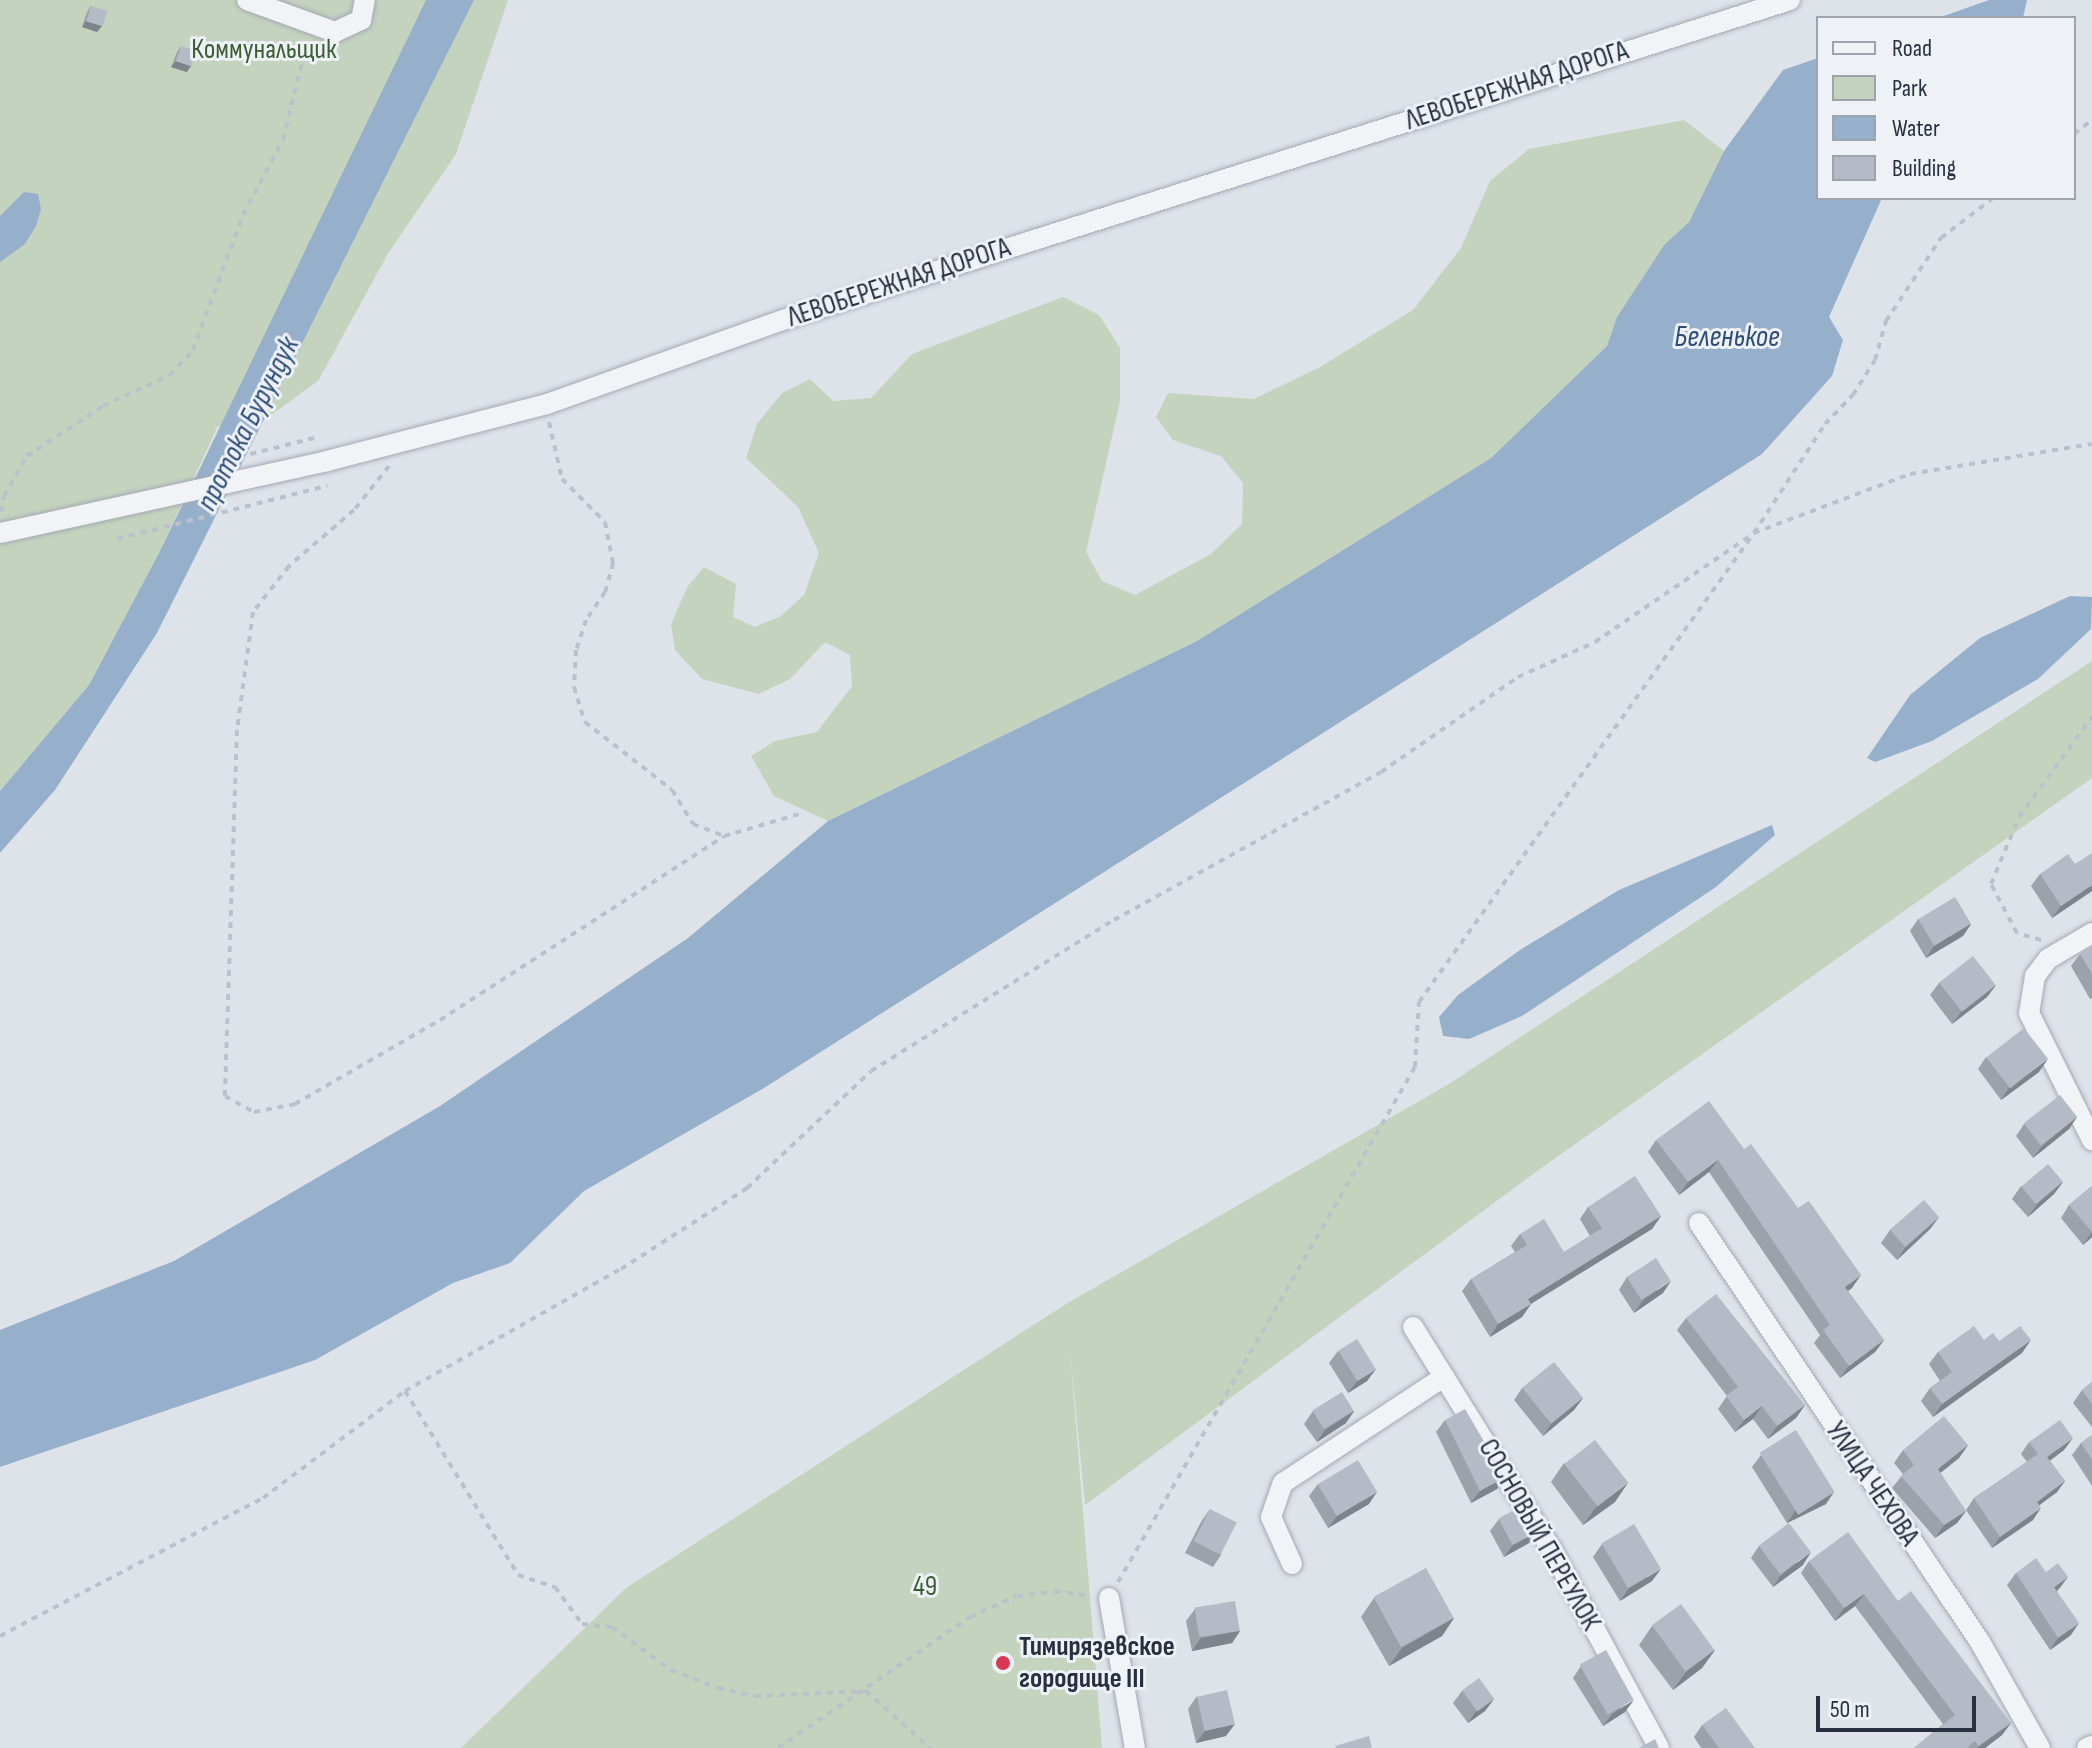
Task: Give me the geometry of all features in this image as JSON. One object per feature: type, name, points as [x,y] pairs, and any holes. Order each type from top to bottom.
[{"type":"street","points":[[247,0],[335,32],[361,20],[365,0]]},
{"type":"street","name":"ЛЕВОБЕРЕЖНАЯ ДОРОГА","points":[[0,533],[327,461],[547,404],[807,312],[1790,0]]},
{"type":"street","points":[[2092,933],[2064,947],[2035,976],[2029,1013],[2092,1140]]},
{"type":"street","name":"УЛИЦА ЧЕХОВА","points":[[1699,1223],[1980,1642],[2040,1748]]},
{"type":"street","name":"СОСНОВЫЙ ПЕРЕУЛОК","points":[[1413,1327],[1552,1550],[1659,1748]]},
{"type":"street","points":[[1292,1564],[1271,1517],[1283,1483],[1444,1377]]},
{"type":"street","points":[[1109,1598],[1135,1748]]},
{"type":"path","points":[[0,522],[4,496],[27,456],[103,406],[170,375],[193,350],[243,215],[283,140],[313,23]]},
{"type":"path","points":[[2076,132],[2092,120]]},
{"type":"path","points":[[778,1748],[866,1691],[970,1617],[1017,1596],[1055,1591],[1109,1598],[1415,1067],[1419,1002],[1754,533],[1825,424],[1853,395],[1875,360],[1886,321],[1941,238],[1990,200]]},
{"type":"path","points":[[547,404],[562,479],[605,522],[613,563],[576,650],[574,687],[585,722],[672,790],[693,824],[724,836]]},
{"type":"path","points":[[410,439],[354,510],[289,566],[253,612],[237,730],[225,1096],[254,1112],[295,1104],[440,1020],[724,836],[799,814]]},
{"type":"path","points":[[0,1636],[263,1498],[405,1391],[621,1269],[747,1188],[871,1071],[1114,920],[1381,772],[1518,677],[1595,642],[1754,533],[1910,474],[2092,444]]},
{"type":"path","points":[[117,539],[327,486]]},
{"type":"path","points":[[2064,947],[2017,933],[1991,884],[2019,817],[2092,717]]},
{"type":"path","points":[[405,1391],[518,1575],[555,1587],[582,1624],[612,1627],[671,1670],[718,1688],[755,1696],[866,1691],[930,1748]]},
{"type":"green space","name":"Коммунальщик","points":[[0,0],[508,0],[456,154],[389,252],[318,381],[260,423],[213,427],[217,428],[160,551],[89,685],[0,791]]},
{"type":"green space","points":[[1684,120],[1724,151],[1689,222],[1664,245],[1617,317],[1607,346],[1491,458],[1197,641],[828,821],[774,796],[751,756],[775,741],[817,732],[852,686],[850,655],[825,642],[790,679],[759,694],[702,679],[675,650],[671,624],[688,586],[704,567],[736,584],[733,617],[755,627],[781,616],[804,595],[819,553],[798,507],[746,458],[757,424],[782,393],[810,379],[833,401],[871,398],[912,354],[1063,297],[1099,315],[1120,348],[1120,401],[1086,552],[1102,581],[1135,595],[1211,554],[1242,524],[1243,483],[1221,456],[1173,440],[1156,417],[1168,393],[1254,399],[1320,367],[1413,310],[1461,248],[1490,181],[1529,149]]},
{"type":"green space","name":"49","points":[[2092,661],[2092,778],[1540,1169],[1085,1505],[1070,1350],[1102,1748],[461,1748],[626,1588],[1066,1304],[1449,1084]]},
{"type":"water","name":"протока Бурундук","points":[[426,0],[474,0],[157,633],[55,790],[0,853],[0,791],[89,685],[160,551]]},
{"type":"water","points":[[1989,0],[2027,0],[2023,16],[1944,16]]},
{"type":"water","name":"Беленькое","points":[[1816,59],[1816,200],[1881,200],[1829,317],[1843,340],[1832,376],[1762,454],[764,1088],[584,1191],[510,1263],[453,1283],[315,1360],[0,1467],[0,1330],[174,1261],[440,1106],[688,938],[828,821],[1197,641],[1491,458],[1607,346],[1617,317],[1664,245],[1689,222],[1724,151],[1783,70]]},
{"type":"water","points":[[24,192],[38,194],[41,209],[36,226],[25,244],[0,262],[0,216]]},
{"type":"water","points":[[2070,596],[2092,597],[2091,629],[2038,679],[1932,741],[1875,762],[1867,758],[1910,695],[1980,638]]},
{"type":"water","points":[[1772,825],[1775,835],[1716,887],[1522,1016],[1469,1039],[1443,1036],[1439,1017],[1458,995],[1520,950],[1619,890]]},
{"type":"building","points":[[91,6],[107,11],[103,26],[86,21]]},
{"type":"building","points":[[181,46],[196,51],[191,66],[176,61]]},
{"type":"building","points":[[2092,853],[2092,885],[2061,906],[2040,874],[2068,854],[2075,864]]},
{"type":"building","points":[[1955,897],[1971,924],[1934,946],[1918,919]]},
{"type":"building","points":[[2092,947],[2092,974],[2080,954]]},
{"type":"building","points":[[1973,956],[1996,985],[1962,1012],[1939,982]]},
{"type":"building","points":[[2024,1028],[2048,1059],[2010,1088],[1986,1058]]},
{"type":"building","points":[[2060,1095],[2077,1117],[2041,1145],[2024,1123]]},
{"type":"building","points":[[1709,1101],[1744,1149],[1751,1144],[1798,1208],[1809,1201],[1861,1275],[1845,1287],[1884,1340],[1849,1366],[1823,1330],[1830,1325],[1718,1160],[1688,1182],[1656,1140]]},
{"type":"building","points":[[2048,1164],[2063,1182],[2036,1204],[2021,1186]]},
{"type":"building","points":[[1635,1176],[1661,1216],[1528,1299],[1531,1304],[1498,1324],[1471,1279],[1527,1245],[1520,1234],[1544,1219],[1564,1252],[1602,1228],[1588,1207]]},
{"type":"building","points":[[2092,1186],[2092,1232],[2069,1205]]},
{"type":"building","points":[[1924,1200],[1939,1217],[1905,1247],[1890,1230]]},
{"type":"building","points":[[1656,1258],[1671,1281],[1641,1300],[1627,1277]]},
{"type":"building","points":[[1716,1294],[1805,1405],[1777,1426],[1762,1406],[1744,1420],[1726,1396],[1738,1387],[1686,1318]]},
{"type":"building","points":[[1974,1326],[1984,1340],[1993,1333],[1999,1341],[2020,1326],[2031,1340],[1942,1404],[1930,1388],[1952,1372],[1938,1352]]},
{"type":"building","points":[[1357,1339],[1376,1370],[1357,1381],[1338,1351]]},
{"type":"building","points":[[1554,1362],[1583,1398],[1551,1424],[1522,1388]]},
{"type":"building","points":[[2092,1382],[2092,1404],[2082,1390]]},
{"type":"building","points":[[1342,1392],[1354,1411],[1324,1429],[1312,1411]]},
{"type":"building","points":[[1465,1409],[1505,1477],[1480,1491],[1445,1420]]},
{"type":"building","points":[[1944,1416],[1968,1445],[1938,1469],[1966,1511],[1944,1525],[1901,1476],[1914,1465],[1903,1450]]},
{"type":"building","points":[[2060,1420],[2073,1438],[2047,1457],[2065,1481],[2037,1502],[2041,1508],[2000,1537],[1974,1498],[2038,1454],[2029,1442]]},
{"type":"building","points":[[1796,1430],[1835,1492],[1798,1515],[1760,1453]]},
{"type":"building","points":[[2092,1435],[2092,1460],[2081,1443]]},
{"type":"building","points":[[1595,1440],[1628,1483],[1598,1507],[1564,1464]]},
{"type":"building","points":[[1358,1460],[1377,1492],[1337,1516],[1318,1484]]},
{"type":"building","points":[[1524,1505],[1538,1531],[1512,1545],[1498,1519]]},
{"type":"building","points":[[1210,1509],[1237,1523],[1220,1555],[1194,1541]]},
{"type":"building","points":[[1789,1523],[1811,1552],[1780,1575],[1759,1546]]},
{"type":"building","points":[[1634,1524],[1661,1569],[1628,1588],[1601,1544]]},
{"type":"building","points":[[1848,1532],[1898,1601],[1911,1591],[2011,1723],[1978,1746],[1975,1741],[1967,1748],[1914,1748],[1955,1715],[1864,1594],[1844,1608],[1809,1561]]},
{"type":"building","points":[[2036,1558],[2046,1572],[2058,1563],[2068,1577],[2054,1587],[2079,1623],[2058,1638],[2016,1573]]},
{"type":"building","points":[[1426,1568],[1454,1618],[1401,1647],[1374,1597]]},
{"type":"building","points":[[1235,1601],[1240,1631],[1199,1637],[1195,1607]]},
{"type":"building","points":[[1681,1604],[1715,1650],[1685,1671],[1652,1625]]},
{"type":"building","points":[[1606,1650],[1634,1700],[1607,1714],[1580,1665]]},
{"type":"building","points":[[1479,1678],[1494,1699],[1477,1711],[1462,1690]]},
{"type":"building","points":[[1227,1690],[1235,1724],[1205,1731],[1197,1697]]},
{"type":"building","points":[[1726,1708],[1755,1748],[1719,1748],[1702,1725]]},
{"type":"building","points":[[1369,1736],[1372,1748],[1335,1746]]},
{"type":"building","points":[[1655,1739],[1659,1748],[1639,1748]]},
{"type":"place","name":"Тимирязевское городище III","points":[[1003,1663]]}]
